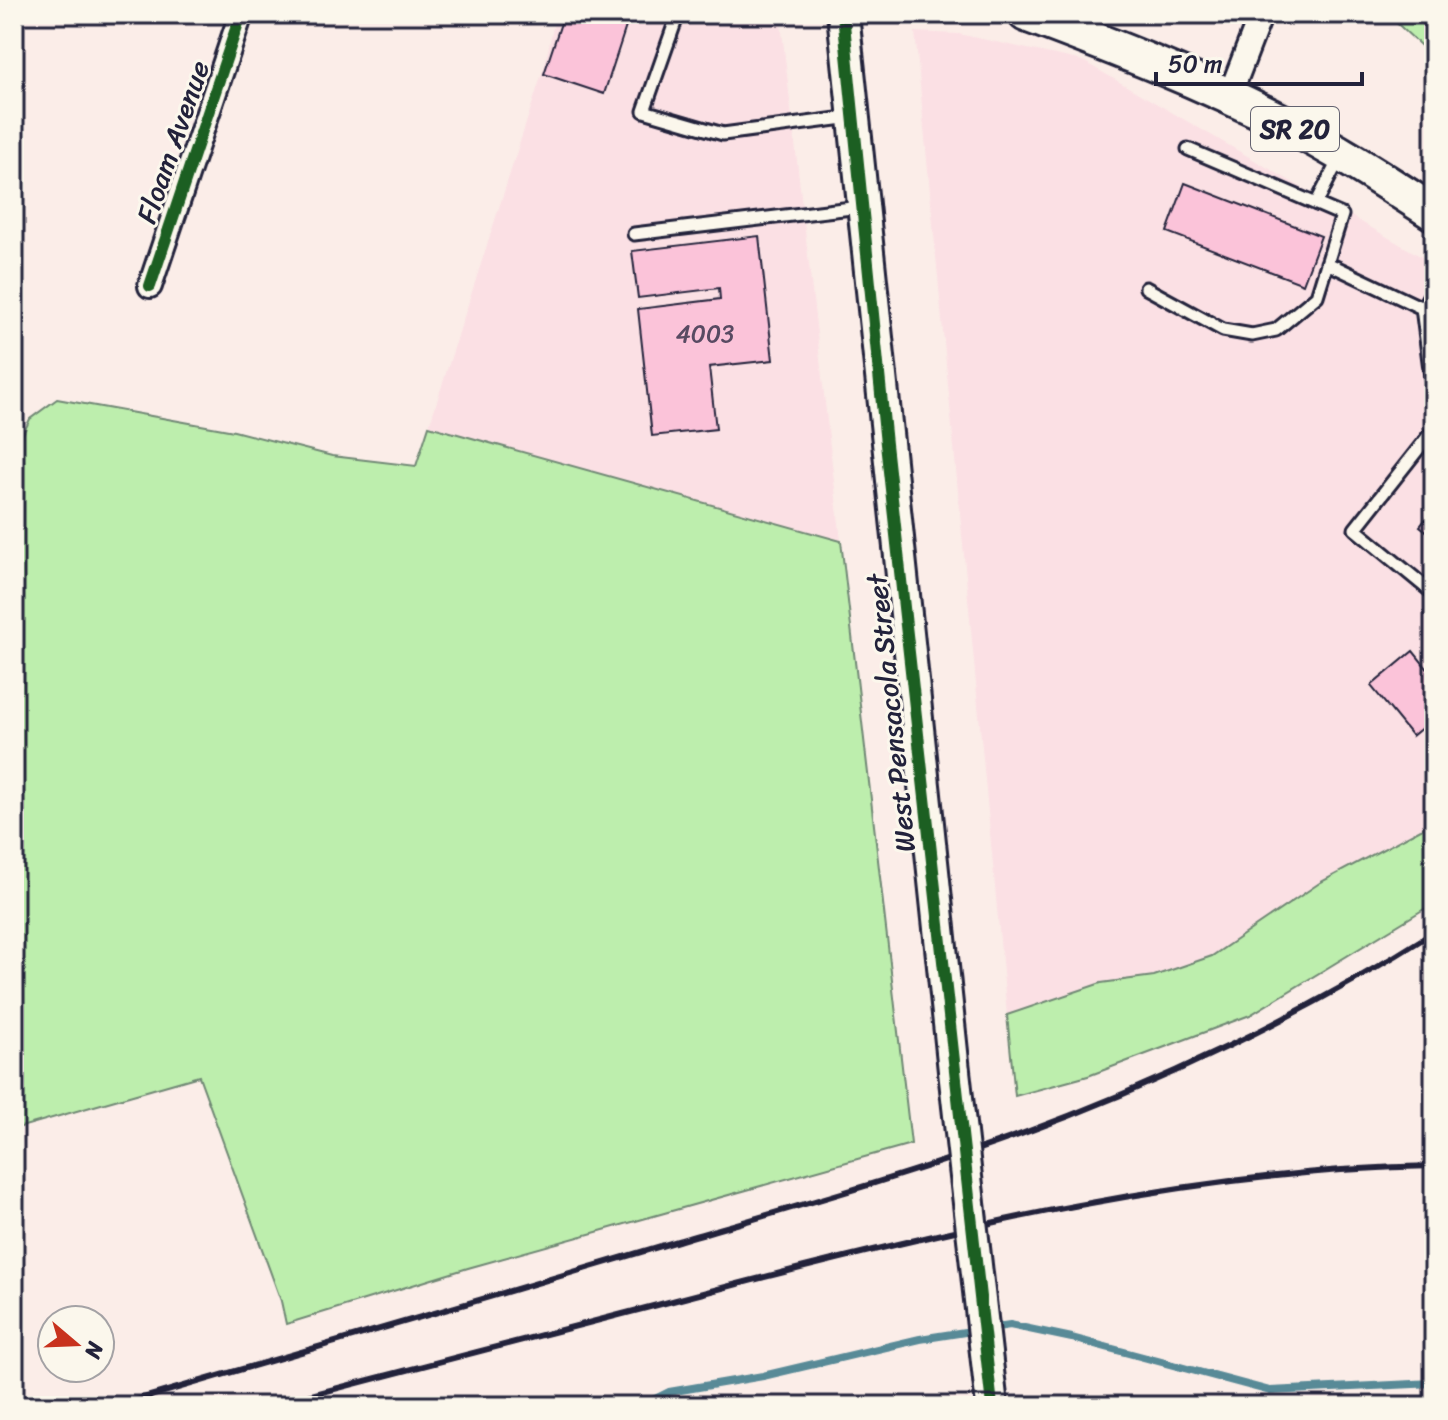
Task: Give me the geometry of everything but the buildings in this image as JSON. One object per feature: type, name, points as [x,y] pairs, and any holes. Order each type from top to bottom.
[{"type":"main road","name":"West Pensacola Street","points":[[843,14],[992,1406]]},
{"type":"main road","name":"SR 20","points":[[1026,14],[1148,59],[1287,124],[1434,213]]},
{"type":"street","name":"Floam Avenue","points":[[150,286],[241,14]]},
{"type":"street","points":[[1229,97],[1261,14]]},
{"type":"lane","points":[[678,14],[644,111],[723,134],[853,117]]},
{"type":"lane","points":[[1146,288],[1223,330],[1252,335],[1276,330],[1317,296],[1342,215],[1188,149]]},
{"type":"lane","points":[[1316,204],[1341,155]]},
{"type":"lane","points":[[634,234],[862,206]]},
{"type":"lane","points":[[1327,263],[1422,308]]},
{"type":"lane","points":[[1434,288],[1422,308],[1434,400]]},
{"type":"lane","points":[[1434,429],[1355,529],[1434,594]]},
{"type":"shaded area","points":[[556,14],[780,14],[841,541],[429,426],[545,64]]},
{"type":"shaded area","points":[[915,32],[959,34],[1083,61],[1434,264],[1434,822],[1321,882],[1212,956],[1154,976],[1101,983],[1007,1015]]},
{"type":"green space","points":[[1387,14],[1434,14],[1434,58]]},
{"type":"green space","points":[[57,399],[234,431],[332,456],[416,466],[429,426],[841,541],[911,1144],[468,1268],[286,1324],[281,1301],[199,1076],[14,1129],[14,453],[30,419]]},
{"type":"green space","points":[[1434,822],[1434,903],[1250,1015],[1088,1076],[1015,1096],[1007,1015],[1101,983],[1154,976],[1212,956],[1321,882]]},
{"type":"waterway","points":[[641,1406],[669,1392],[763,1376],[920,1339],[1010,1325],[1072,1338],[1270,1391],[1434,1383]]},
{"type":"railway","points":[[116,1406],[848,1191],[1016,1136],[1123,1094],[1230,1045],[1335,991],[1434,932]]},
{"type":"railway","points":[[269,1406],[813,1265],[988,1223],[1165,1190],[1255,1178],[1434,1166]]},
{"type":"cycle path","points":[[150,286],[241,14]]},
{"type":"cycle path","points":[[843,14],[886,444],[992,1406]]}]
